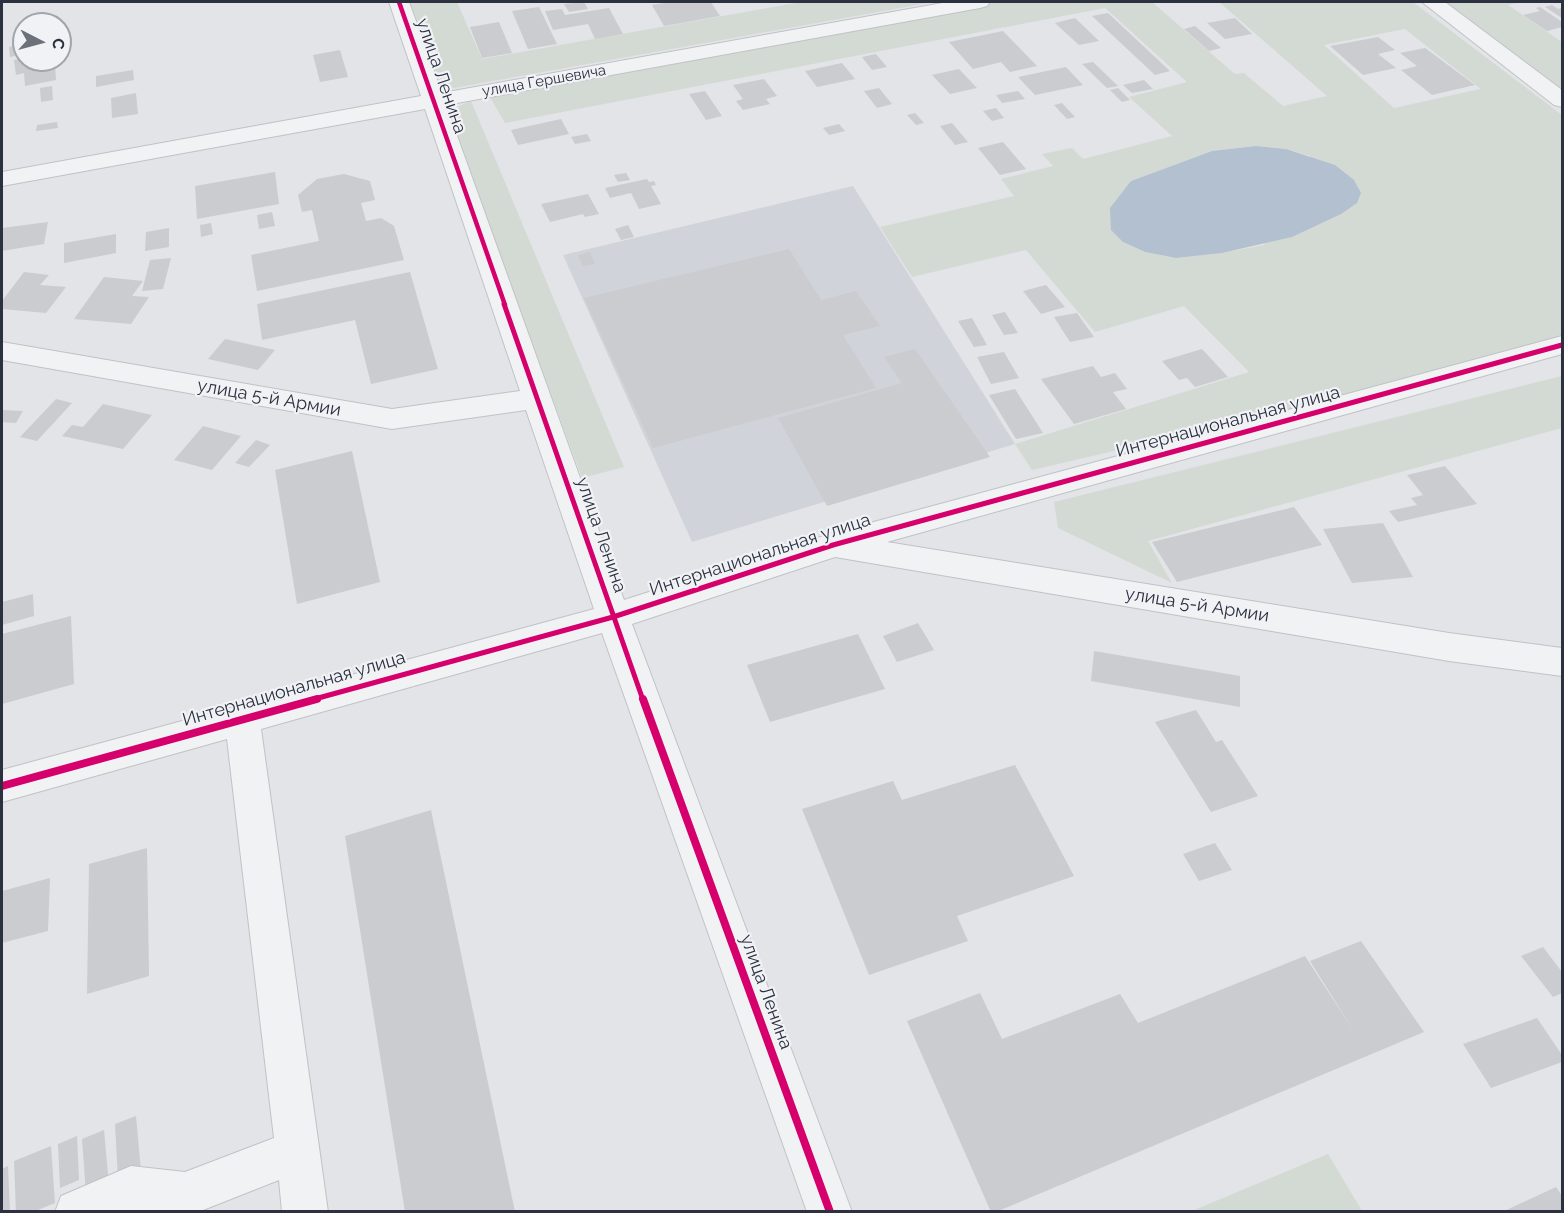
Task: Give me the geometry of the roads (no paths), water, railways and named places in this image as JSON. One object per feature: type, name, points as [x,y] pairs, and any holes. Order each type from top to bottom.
[{"type":"street","name":"улица Ленина","points":[[399,2],[613,617],[830,1212]]},
{"type":"street","name":"улица Гершевича","points":[[2,179],[980,2]]},
{"type":"street","points":[[1432,2],[1563,100]]},
{"type":"street","name":"Интернациональная улица","points":[[2,786],[613,617],[833,545],[1563,345]]},
{"type":"street","name":"улица 5-й Армии","points":[[2,351],[392,419],[538,398]]},
{"type":"street","name":"улица 5-й Армии","points":[[833,545],[1449,647],[1563,662]]},
{"type":"street","points":[[242,720],[305,1212]]},
{"type":"street","points":[[77,1212],[131,1188],[185,1194],[298,1151]]},
{"type":"water","points":[[1256,146],[1286,149],[1335,165],[1354,180],[1361,193],[1357,203],[1341,214],[1292,237],[1222,253],[1176,258],[1145,252],[1123,242],[1111,230],[1110,208],[1131,181],[1212,151]]}]
